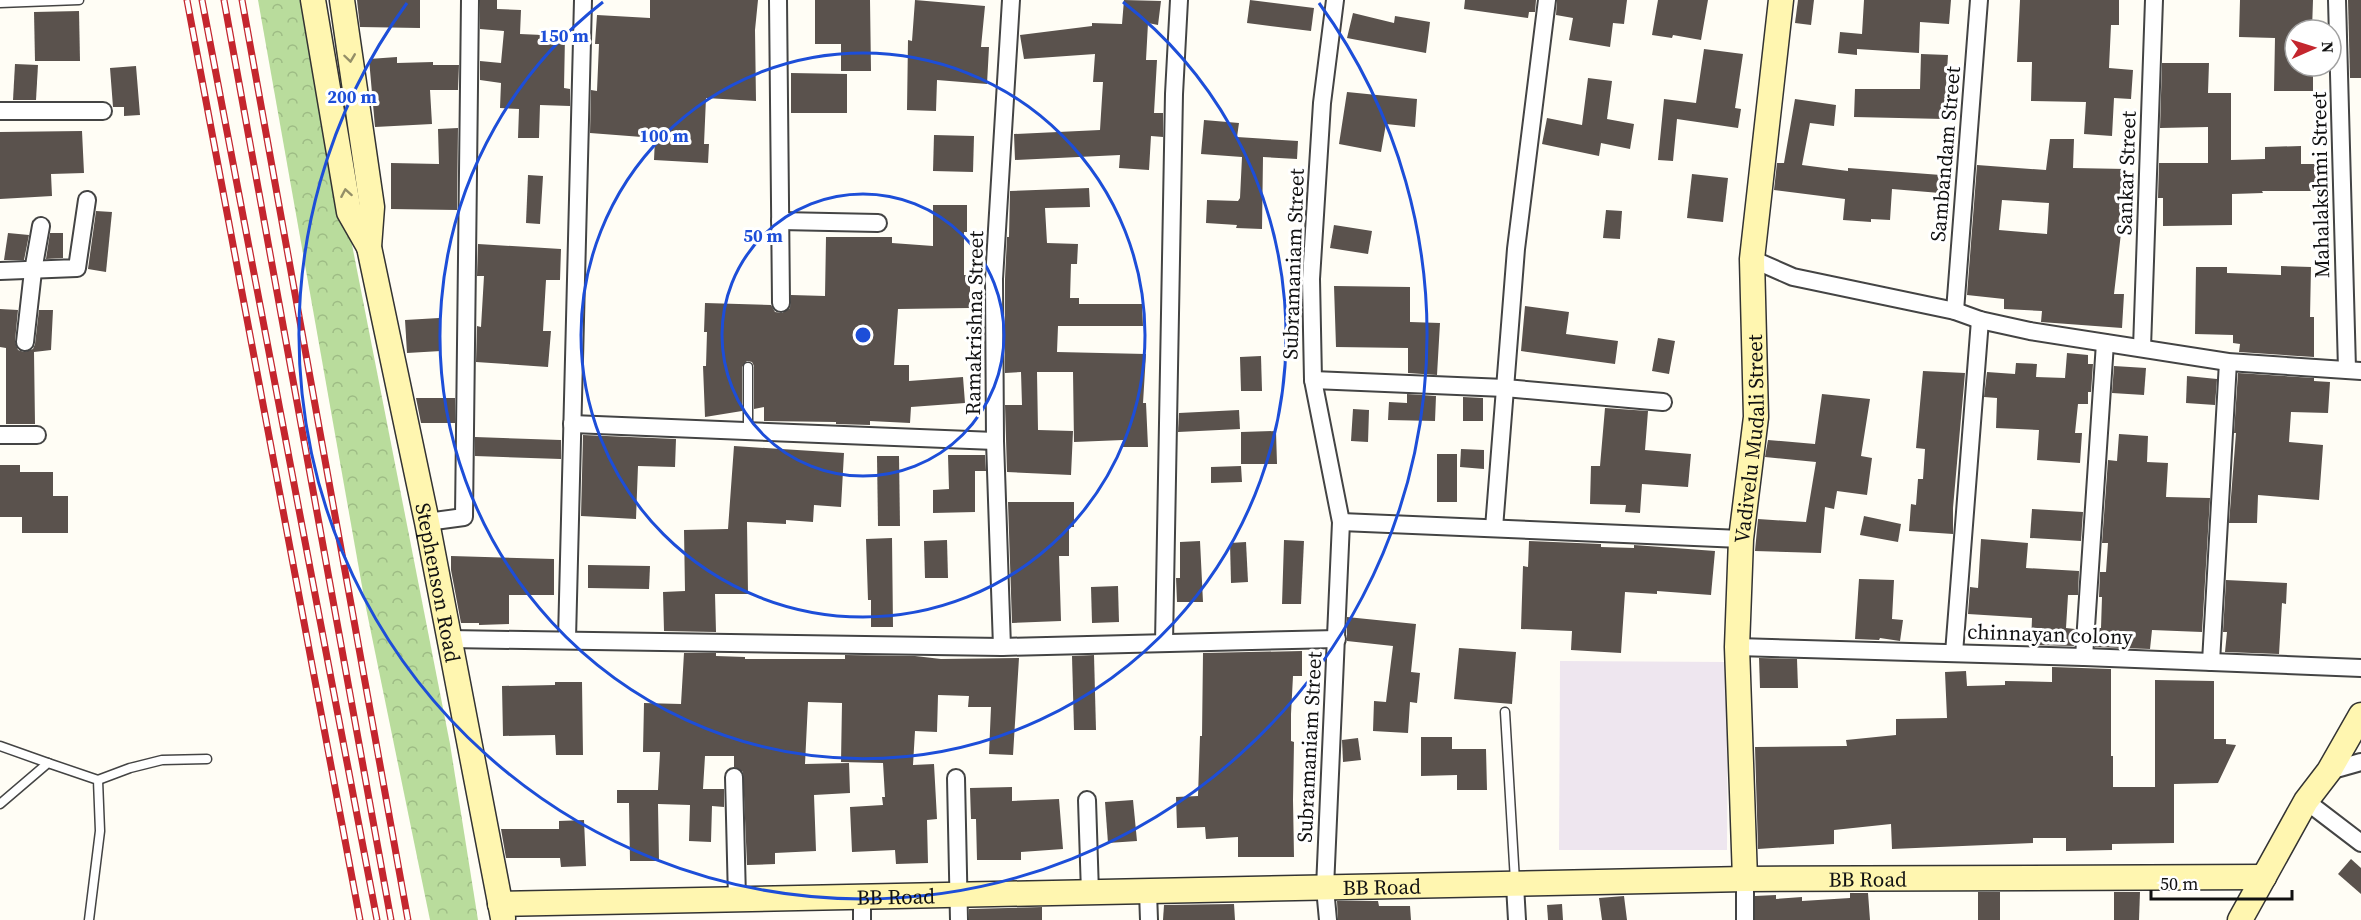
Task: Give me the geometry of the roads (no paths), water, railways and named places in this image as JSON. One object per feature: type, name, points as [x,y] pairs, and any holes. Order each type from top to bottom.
[{"type":"street","points":[[313,0],[349,212],[369,246]]},
{"type":"street","points":[[342,0],[372,207],[369,246]]},
{"type":"street","points":[[427,522],[464,517],[470,0]]},
{"type":"street","points":[[567,639],[583,0]]},
{"type":"street","points":[[778,0],[781,303]]},
{"type":"street","name":"Ramakrishna Street","points":[[1002,647],[995,441],[994,279],[1011,0]]},
{"type":"street","points":[[1164,643],[1174,94],[1179,0]]},
{"type":"street","name":"Subramaniam Street","points":[[1328,920],[1325,888],[1341,522],[1312,380],[1311,279],[1322,103],[1335,0]]},
{"type":"street","points":[[1494,528],[1516,249],[1547,0]]},
{"type":"street","name":"Vadivelu Mudali Street","points":[[1745,879],[1737,647],[1740,539],[1756,417],[1752,259],[1781,0]]},
{"type":"street","name":"Sambandam Street","points":[[1955,311],[1979,0]]},
{"type":"street","name":"Sankar Street","points":[[2142,348],[2154,0]]},
{"type":"street","name":"Mahalakshmi Street","points":[[2337,0],[2354,370]]},
{"type":"street","points":[[0,111],[103,111]]},
{"type":"street","points":[[0,271],[77,268],[87,200]]},
{"type":"street","points":[[780,221],[878,223]]},
{"type":"street","points":[[25,342],[40,226]]},
{"type":"street","name":"Stephenson Road","points":[[369,246],[427,522],[502,912]]},
{"type":"street","points":[[1752,259],[1793,277],[1955,311],[1980,320],[2030,331],[2228,362],[2354,370]]},
{"type":"street","points":[[1954,653],[1980,320]]},
{"type":"street","points":[[2084,657],[2105,342]]},
{"type":"street","points":[[2211,662],[2228,362]]},
{"type":"street","points":[[1312,380],[1505,388],[1663,402]]},
{"type":"street","points":[[572,424],[995,441]]},
{"type":"street","points":[[0,435],[37,435]]},
{"type":"street","points":[[1341,522],[1740,539]]},
{"type":"street","points":[[449,639],[1002,647],[1337,639]]},
{"type":"street","name":"chinnayan colony","points":[[1737,647],[2361,668]]},
{"type":"street","points":[[2240,920],[2306,801],[2329,771],[2361,715]]},
{"type":"street","points":[[2329,771],[2361,762]]},
{"type":"street","points":[[734,777],[736,899]]},
{"type":"street","points":[[956,778],[959,920]]},
{"type":"street","points":[[1087,800],[1090,893]]},
{"type":"street","points":[[2306,801],[2361,843]]},
{"type":"street","name":"BB Road","points":[[502,912],[736,899],[862,908],[959,895],[1745,879],[2264,877]]},
{"type":"street","points":[[1745,879],[1745,920]]},
{"type":"street","points":[[1515,885],[1517,920]]},
{"type":"street","points":[[1148,892],[1149,920]]},
{"type":"lane","points":[[0,3],[79,0]]},
{"type":"lane","points":[[748,367],[748,431]]},
{"type":"lane","points":[[1505,712],[1515,885]]},
{"type":"lane","points":[[0,746],[98,780],[162,760],[207,759]]},
{"type":"lane","points":[[0,804],[48,763]]},
{"type":"lane","points":[[89,920],[100,831],[98,780]]},
{"type":"railway","points":[[187,0],[360,920]]},
{"type":"railway","points":[[202,0],[377,920]]},
{"type":"railway","points":[[224,0],[391,920]]},
{"type":"railway","points":[[242,0],[408,920]]}]
